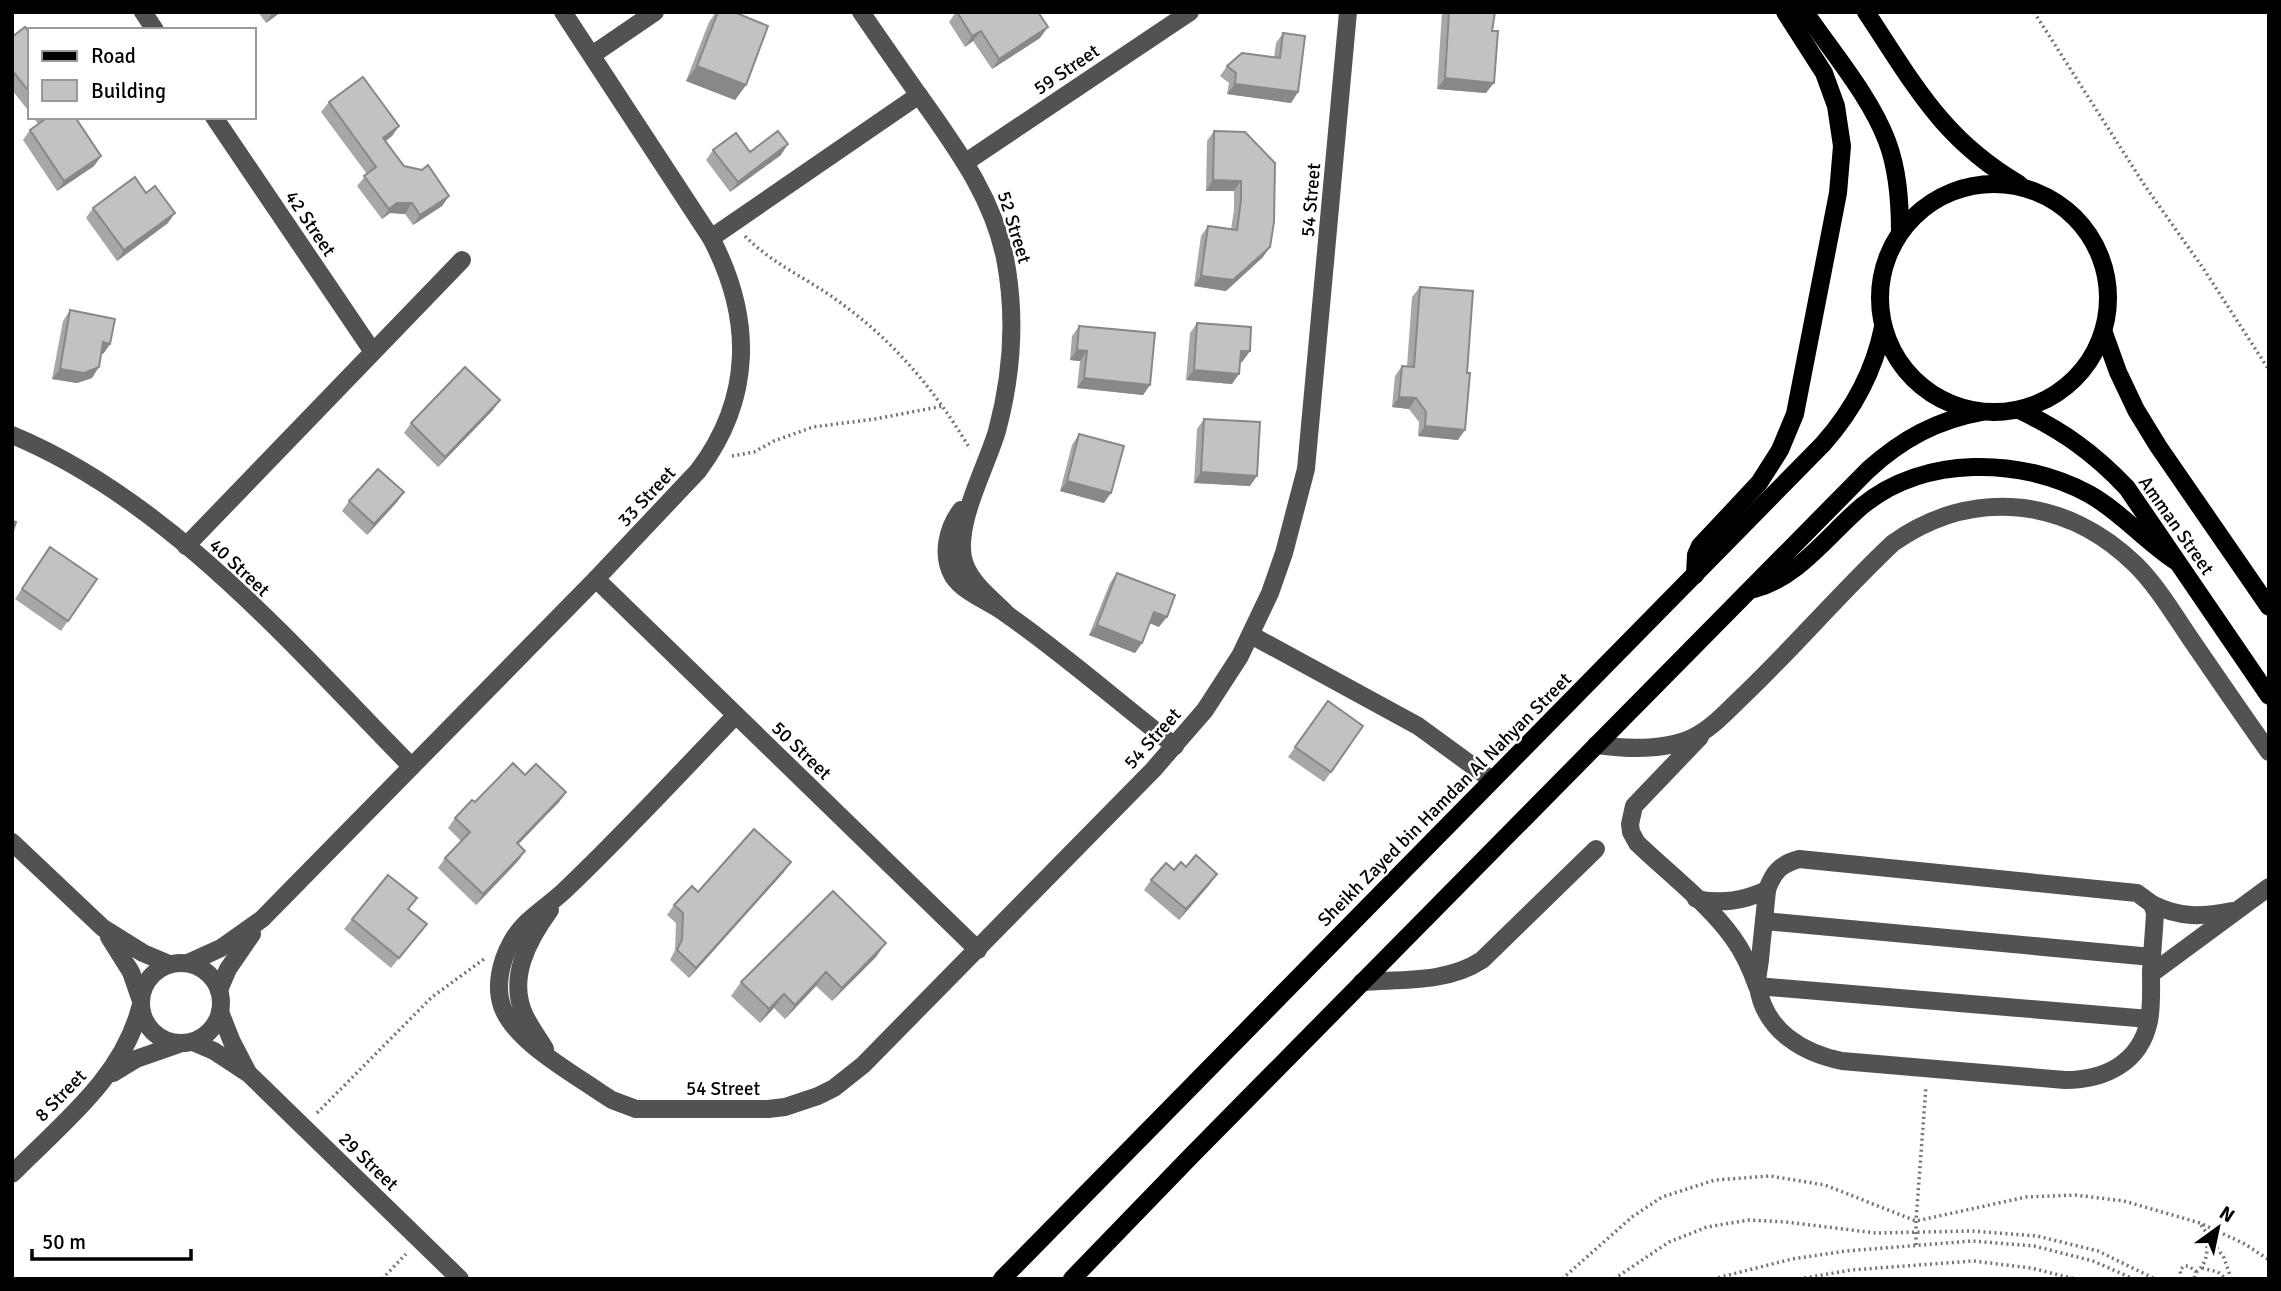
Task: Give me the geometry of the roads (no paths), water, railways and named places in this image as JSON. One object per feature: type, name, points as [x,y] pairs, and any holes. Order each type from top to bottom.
[{"type":"main road","points":[[1695,575],[1696,555],[1700,546],[1759,483],[1788,433],[1795,414],[1838,193],[1842,146],[1836,106],[1824,73],[1785,12]]},
{"type":"main road","points":[[1805,12],[1869,105],[1888,142],[1898,186],[1900,232]]},
{"type":"main road","points":[[1072,1279],[1885,454],[1923,430],[1962,416],[2020,410],[2048,400],[2072,383],[2091,360],[2104,334],[2109,301],[2105,268],[2091,237],[2069,212],[1985,162],[1947,128],[1930,108],[1866,12]]},
{"type":"main road","points":[[1982,412],[1949,403],[1920,385],[1897,359],[1883,327],[1880,294],[1885,262],[1900,232],[1928,204],[1964,188],[2003,184],[2042,194]]},
{"type":"main road","name":"Sheikh Zayed bin Hamdan Al Nahyan Street","points":[[1002,1279],[1839,426],[1865,385],[1879,347],[1883,327]]},
{"type":"main road","name":"Amman Street","points":[[2104,334],[2118,373],[2136,410],[2269,607]]},
{"type":"main road","name":"Amman Street","points":[[2020,410],[2059,430],[2104,464],[2127,488],[2269,696]]},
{"type":"main road","points":[[1751,590],[1778,582],[1864,505],[1886,490],[1916,477],[1948,469],[1981,466],[2014,469],[2047,477],[2089,494],[2177,562]]},
{"type":"street","points":[[143,12],[154,28]]},
{"type":"street","name":"33 Street","points":[[219,990],[228,969],[262,919],[596,579],[698,471],[724,432],[737,394],[741,351],[740,328],[730,281],[710,238],[563,12]]},
{"type":"street","points":[[592,55],[655,12]]},
{"type":"street","name":"52 Street","points":[[861,12],[966,162],[981,188],[998,231],[1004,255],[1011,303],[1009,374],[997,430],[963,531],[963,558],[974,580],[1004,612],[1175,746]]},
{"type":"street","name":"59 Street","points":[[966,162],[1190,12]]},
{"type":"street","name":"54 Street","points":[[736,715],[562,892],[529,920],[511,942],[505,957],[499,982],[502,1006],[521,1034],[612,1100],[636,1108],[785,1107],[818,1096],[849,1077],[978,950],[1175,746],[1226,681],[1270,593],[1284,553],[1306,469],[1348,12]]},
{"type":"street","points":[[710,238],[919,95]]},
{"type":"street","name":"42 Street","points":[[215,119],[373,352]]},
{"type":"street","points":[[186,546],[462,260]]},
{"type":"street","name":"40 Street","points":[[12,435],[54,454],[118,493],[161,524],[281,634],[411,766]]},
{"type":"street","points":[[1757,986],[1767,890],[1777,869],[1799,859],[2129,892],[2146,897],[2155,913],[2149,1019],[2142,1041],[2128,1059],[2110,1072],[2088,1080],[1927,1070],[1818,1056],[1796,1046],[1778,1030],[1765,1009],[1748,961],[1734,938],[1716,917],[1637,843],[1631,832],[1630,824],[1638,799],[1769,671],[1893,543],[1910,531],[1948,514],[1967,509],[2006,506],[2046,513],[2084,527],[2137,565],[2269,752]]},
{"type":"street","name":"50 Street","points":[[596,579],[978,950]]},
{"type":"street","points":[[1251,635],[1418,726],[1492,780]]},
{"type":"street","points":[[1596,745],[1653,747],[1689,739],[1708,729]]},
{"type":"street","points":[[12,842],[103,928],[143,953],[169,964],[188,963],[208,973],[219,990],[220,1012],[217,1022],[209,1032],[186,1043],[158,1036],[149,1028],[131,972],[103,928]]},
{"type":"street","points":[[1362,982],[1444,976],[1470,968],[1487,955],[1596,849]]},
{"type":"street","points":[[1764,921],[2151,965],[2269,887]]},
{"type":"street","points":[[1696,899],[1733,902],[1767,890]]},
{"type":"street","name":"54 Street","points":[[549,1055],[525,1016],[519,980],[529,944],[562,892]]},
{"type":"street","points":[[2152,904],[2176,914],[2189,916],[2236,911]]},
{"type":"street","name":"33 Street","points":[[188,963],[221,948],[262,919]]},
{"type":"street","points":[[140,1003],[144,986],[150,976],[169,964]]},
{"type":"street","points":[[1757,986],[2149,1019]]},
{"type":"street","name":"8 Street","points":[[12,1174],[108,1076],[131,1038],[140,1003]]},
{"type":"street","name":"29 Street","points":[[220,1012],[249,1074]]},
{"type":"street","name":"8 Street","points":[[108,1076],[136,1059],[186,1043]]},
{"type":"street","name":"29 Street","points":[[186,1043],[214,1051],[249,1074],[460,1279]]}]
